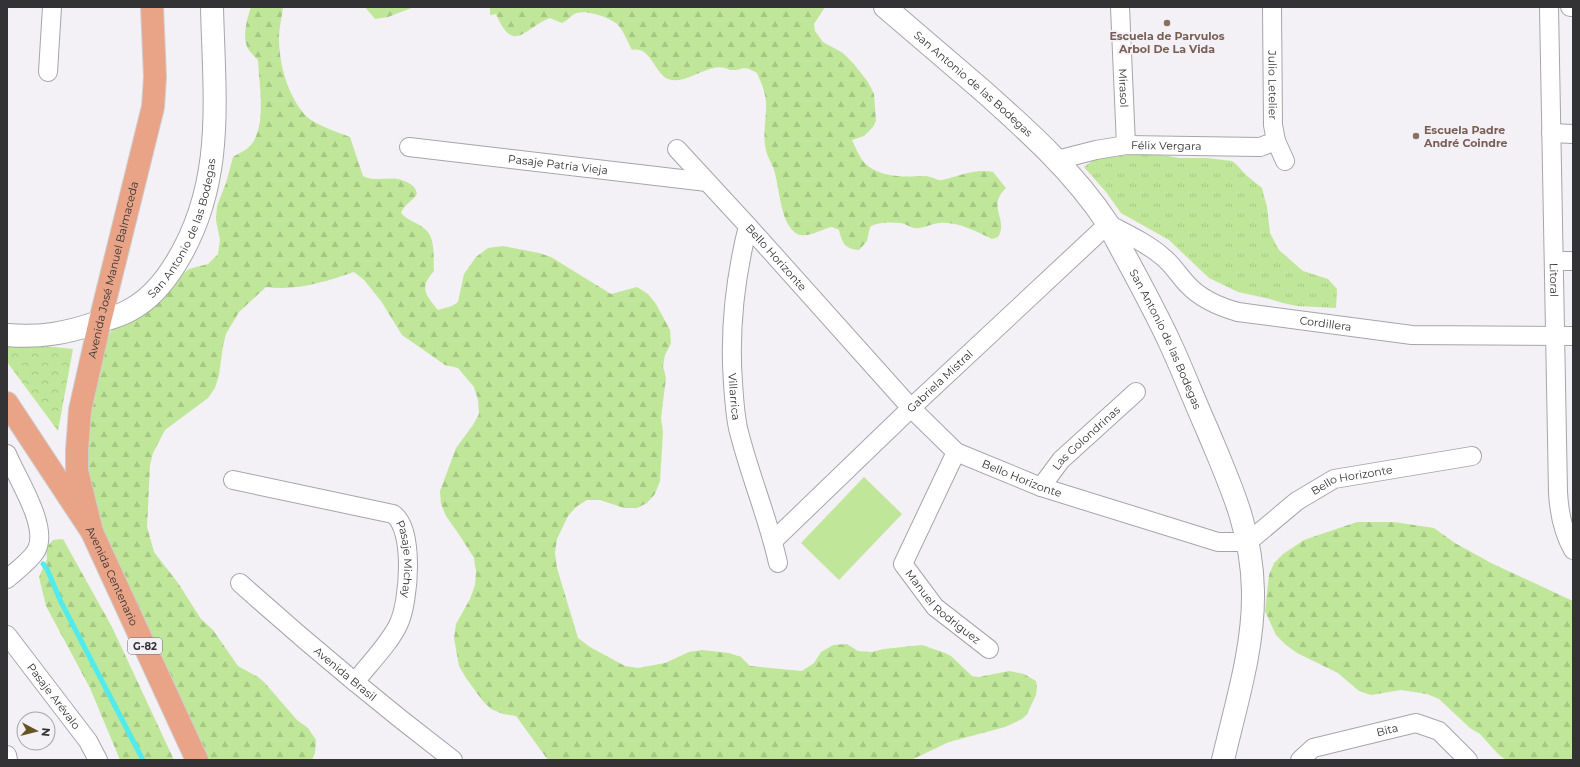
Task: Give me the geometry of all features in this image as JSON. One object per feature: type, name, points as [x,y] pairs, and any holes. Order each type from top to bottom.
[{"type":"main road","name":"Avenida José Manuel Balmaceda","points":[[92,532],[77,471],[77,450],[81,403],[153,107],[155,77],[152,7]]},
{"type":"main road","name":"Avenida Centenario","points":[[7,403],[92,532],[197,760]]},
{"type":"street","points":[[48,72],[52,7]]},
{"type":"street","name":"San Antonio de las Bodegas","points":[[7,335],[26,336],[64,333],[115,317],[130,310],[148,297],[170,273],[189,240],[196,222],[210,171],[214,145],[215,118],[212,7]]},
{"type":"street","name":"San Antonio de las Bodegas","points":[[886,7],[1024,127],[1058,160],[1096,206],[1108,224],[1179,364],[1236,498],[1248,542],[1253,590],[1251,638],[1247,662],[1223,760]]},
{"type":"street","name":"Mirasol","points":[[1120,7],[1126,146]]},
{"type":"street","name":"Julio Letelier","points":[[1272,7],[1273,125],[1276,141],[1285,161]]},
{"type":"street","name":"Litoral","points":[[1548,7],[1554,261],[1564,336],[1558,505],[1565,532],[1573,550]]},
{"type":"street","points":[[1551,133],[1573,134]]},
{"type":"street","name":"Félix Vergara","points":[[1058,160],[1096,150],[1126,146],[1260,146],[1276,141]]},
{"type":"street","name":"Pasaje Patria Vieja","points":[[409,147],[707,182]]},
{"type":"street","name":"Bello Horizonte","points":[[677,149],[911,408],[956,452],[1041,487],[1218,542],[1248,542],[1297,501],[1334,479],[1472,456]]},
{"type":"street","name":"Cordillera","points":[[1108,224],[1151,247],[1165,258],[1188,285],[1198,294],[1222,308],[1238,312],[1412,335],[1564,336]]},
{"type":"street","name":"Gabriela Mistral","points":[[773,541],[911,408],[1108,224]]},
{"type":"street","name":"Villarrica","points":[[748,226],[738,274],[733,310],[731,339],[734,399],[738,428],[773,541],[778,563]]},
{"type":"street","points":[[1554,261],[1573,261]]},
{"type":"street","name":"Las Golondrinas","points":[[1041,487],[1061,460],[1136,392]]},
{"type":"street","name":"Manuel Rodriguez","points":[[956,452],[903,564],[935,607],[989,649]]},
{"type":"street","points":[[7,454],[32,503],[39,533],[38,545],[33,555],[7,579]]},
{"type":"street","name":"Pasaje Michay","points":[[233,480],[393,514],[401,522],[408,549],[408,575],[402,615],[393,634],[355,682]]},
{"type":"street","name":"Avenida Brasil","points":[[240,583],[355,682],[453,760]]},
{"type":"street","name":"Pasaje Arévalo","points":[[7,635],[88,741],[98,760]]},
{"type":"street","name":"Bita","points":[[1300,760],[1313,748],[1416,723],[1439,731],[1468,760]]},
{"type":"street","points":[[7,755],[8,760]]},
{"type":"green space","points":[[251,7],[283,7],[279,30],[279,48],[283,69],[294,99],[306,116],[320,125],[350,137],[363,176],[373,179],[399,179],[415,188],[417,194],[404,207],[401,213],[425,229],[431,238],[434,271],[426,282],[425,287],[427,295],[438,310],[452,306],[458,302],[464,274],[476,257],[488,248],[503,246],[539,253],[551,257],[611,294],[637,287],[648,294],[656,304],[670,330],[671,343],[665,355],[663,366],[666,378],[661,418],[663,432],[660,481],[655,494],[647,503],[637,508],[624,508],[600,500],[587,500],[576,507],[568,516],[557,539],[555,553],[557,568],[578,638],[590,647],[625,666],[638,668],[665,663],[689,652],[702,650],[729,653],[741,657],[750,666],[802,671],[814,663],[821,652],[833,645],[847,644],[858,651],[872,652],[884,649],[922,645],[951,656],[972,676],[979,677],[1009,671],[1024,674],[1036,681],[1036,695],[1027,714],[1022,719],[1005,727],[949,742],[911,760],[548,760],[516,716],[503,714],[491,709],[482,700],[459,666],[454,638],[456,624],[470,599],[475,585],[476,572],[474,558],[446,516],[441,504],[440,491],[456,448],[479,414],[478,400],[474,387],[458,368],[445,365],[402,335],[381,301],[364,280],[354,272],[300,287],[266,287],[239,312],[226,334],[219,375],[215,388],[208,398],[165,430],[153,453],[150,465],[147,527],[154,552],[178,583],[201,619],[213,630],[238,666],[264,682],[297,720],[308,728],[316,740],[315,753],[312,760],[208,760],[116,560],[99,519],[85,465],[93,395],[105,342],[113,328],[189,269],[208,264],[218,254],[220,240],[216,220],[217,206],[226,183],[233,157],[251,145],[256,137],[261,116],[258,60],[249,50],[245,40]]},
{"type":"green space","points":[[365,7],[414,7],[388,17],[375,19]]},
{"type":"green space","points":[[490,7],[825,7],[814,24],[815,31],[823,42],[843,53],[853,63],[868,82],[874,94],[876,121],[873,127],[864,136],[852,140],[863,161],[874,170],[888,175],[927,176],[940,180],[980,171],[993,172],[1006,188],[1000,195],[998,201],[1001,231],[998,237],[992,239],[966,227],[946,223],[933,224],[917,228],[902,223],[892,222],[876,224],[870,227],[867,241],[859,250],[850,248],[844,244],[839,230],[832,227],[812,234],[800,235],[793,231],[788,225],[782,207],[774,170],[767,153],[764,138],[766,102],[764,90],[757,73],[745,68],[731,70],[718,67],[709,69],[688,78],[678,80],[668,79],[663,76],[644,52],[632,50],[618,25],[605,17],[582,12],[575,14],[562,23],[550,18],[541,22],[527,32],[514,36],[509,34],[502,27],[496,14],[490,15]]},
{"type":"green space","points":[[1146,153],[1180,158],[1207,158],[1232,161],[1237,165],[1246,175],[1262,188],[1267,207],[1270,233],[1279,250],[1303,271],[1328,279],[1337,289],[1336,308],[1297,306],[1283,303],[1238,292],[1209,278],[1169,240],[1121,213],[1106,192],[1084,167],[1095,159]]},
{"type":"green space","points":[[7,342],[73,349],[58,431],[7,362]]},
{"type":"green space","points":[[864,477],[902,514],[839,580],[801,543]]},
{"type":"green space","points":[[1357,522],[1394,522],[1434,528],[1455,543],[1491,563],[1573,601],[1573,760],[1506,760],[1498,754],[1480,734],[1470,728],[1439,699],[1427,694],[1401,690],[1371,695],[1359,691],[1338,673],[1297,653],[1276,635],[1265,611],[1269,575],[1274,563],[1283,554],[1304,540]]},
{"type":"green space","points":[[63,539],[112,627],[174,760],[120,760],[90,688],[46,606],[39,577],[47,559],[46,548],[53,540]]},
{"type":"waterway","points":[[43,564],[47,569],[60,600],[143,760]]},
{"type":"place","name":"Escuela de Parvulos Arbol De La Vida","points":[[1167,23]]},
{"type":"place","name":"Escuela Padre André Coindre","points":[[1416,136]]}]
